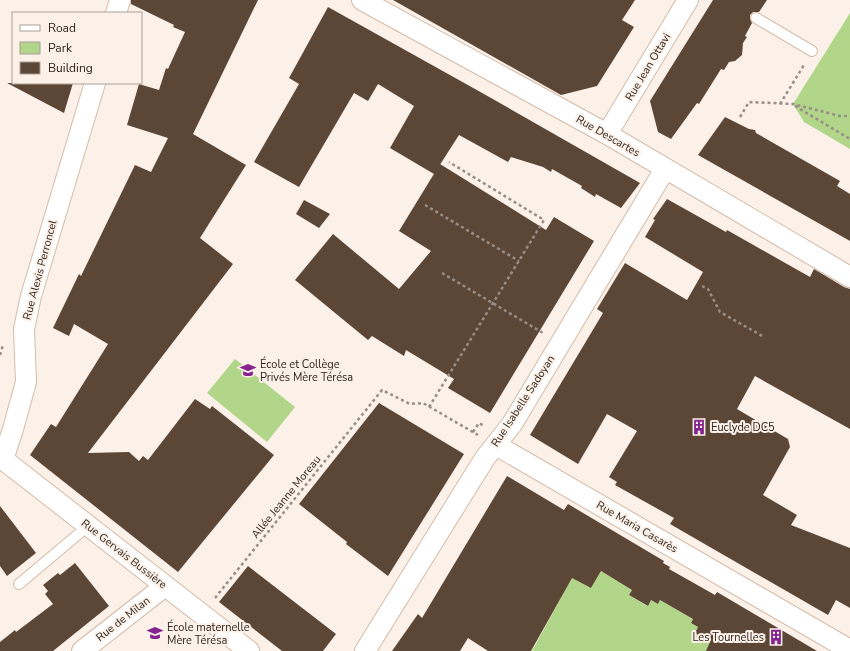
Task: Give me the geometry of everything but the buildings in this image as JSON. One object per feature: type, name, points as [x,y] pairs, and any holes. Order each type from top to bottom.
[{"type":"street","points":[[116,12],[120,0]]},
{"type":"street","name":"Rue Descartes","points":[[362,0],[607,134],[850,277]]},
{"type":"street","name":"Rue Jean Ottavi","points":[[607,134],[688,0]]},
{"type":"street","name":"Rue Alexis Perroncel","points":[[2,458],[13,429],[26,382],[24,329],[32,296],[95,84]]},
{"type":"street","name":"Rue Isabelle Sadoyan","points":[[365,651],[485,458],[487,440],[512,424],[666,169]]},
{"type":"street","name":"Rue Maria Casarès","points":[[487,440],[850,650]]},
{"type":"street","name":"Rue Gervais Bussière","points":[[2,458],[249,651]]},
{"type":"street","name":"Rue de Milan","points":[[82,651],[165,586]]},
{"type":"lane","points":[[756,18],[812,51]]},
{"type":"lane","points":[[19,584],[88,526]]},
{"type":"path","points":[[780,104],[812,51]]},
{"type":"path","points":[[740,118],[749,102],[793,104],[840,116],[850,116]]},
{"type":"path","points":[[793,104],[850,139]]},
{"type":"path","points":[[449,162],[544,220],[429,407],[487,440]]},
{"type":"path","points":[[426,205],[518,261]]},
{"type":"path","points":[[442,273],[548,336]]},
{"type":"path","points":[[702,286],[708,289],[720,312],[764,337]]},
{"type":"path","name":"Allée Jeanne Moreau","points":[[202,614],[382,390],[410,404],[423,403],[429,407]]},
{"type":"path","points":[[473,432],[479,423],[485,426],[487,440]]},
{"type":"path","points":[[476,427],[480,429]]},
{"type":"green space","points":[[850,13],[850,149],[804,122],[793,104]]},
{"type":"green space","points":[[235,359],[295,407],[267,442],[207,393]]},
{"type":"green space","points":[[601,571],[632,590],[629,595],[647,606],[651,600],[658,604],[660,600],[693,619],[691,623],[698,627],[695,633],[713,644],[739,651],[532,651],[563,594],[565,574],[591,588]]},
{"type":"place","name":"École et Collège Privés Mère Térésa","points":[[248,370]]},
{"type":"place","name":"Euclyde DC5","points":[[699,427]]},
{"type":"place","name":"École maternelle Mère Térésa","points":[[155,633]]},
{"type":"place","name":"Les Tournelles","points":[[776,637]]}]
